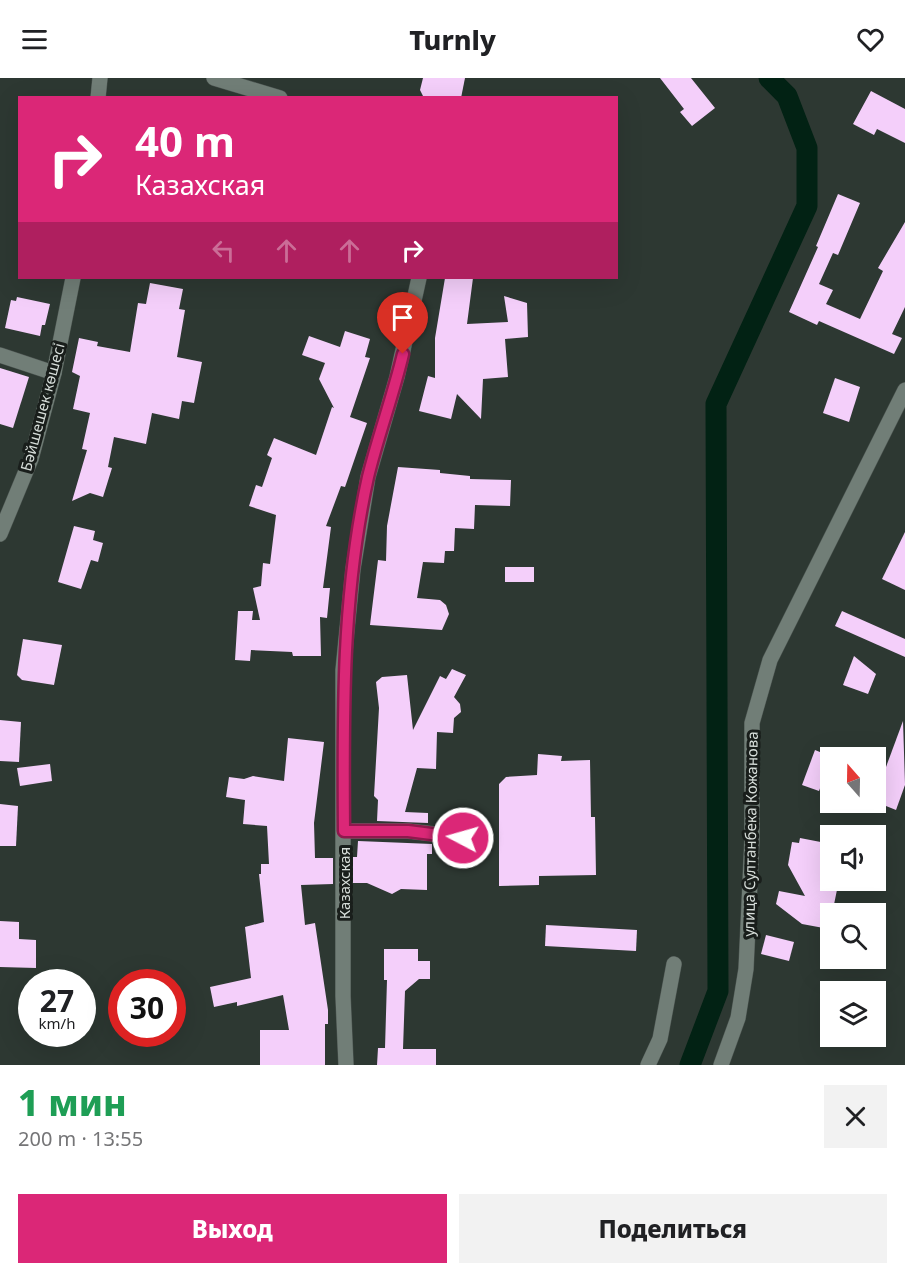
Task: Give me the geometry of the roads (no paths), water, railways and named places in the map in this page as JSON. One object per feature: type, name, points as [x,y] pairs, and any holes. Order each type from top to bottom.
[{"type":"street","points":[[98,96],[100,78]]},
{"type":"street","points":[[214,78],[273,96]]},
{"type":"street","name":"Бәйшешек көшесі","points":[[0,534],[31,459],[54,373],[73,279]]},
{"type":"street","name":"Казахская","points":[[346,1065],[343,996],[343,670],[352,569],[368,477],[398,377],[419,279]]},
{"type":"street","points":[[0,355],[54,373]]},
{"type":"street","name":"улица Султанбека Кожанова","points":[[721,1065],[738,1018],[746,969],[752,839],[752,723],[770,660],[905,390]]},
{"type":"street","points":[[344,831],[408,831],[486,840]]},
{"type":"street","points":[[648,1065],[660,1039],[674,964]]},
{"type":"waterway","points":[[690,1065],[718,991],[716,404],[807,206],[807,148],[787,96],[769,78]]}]
